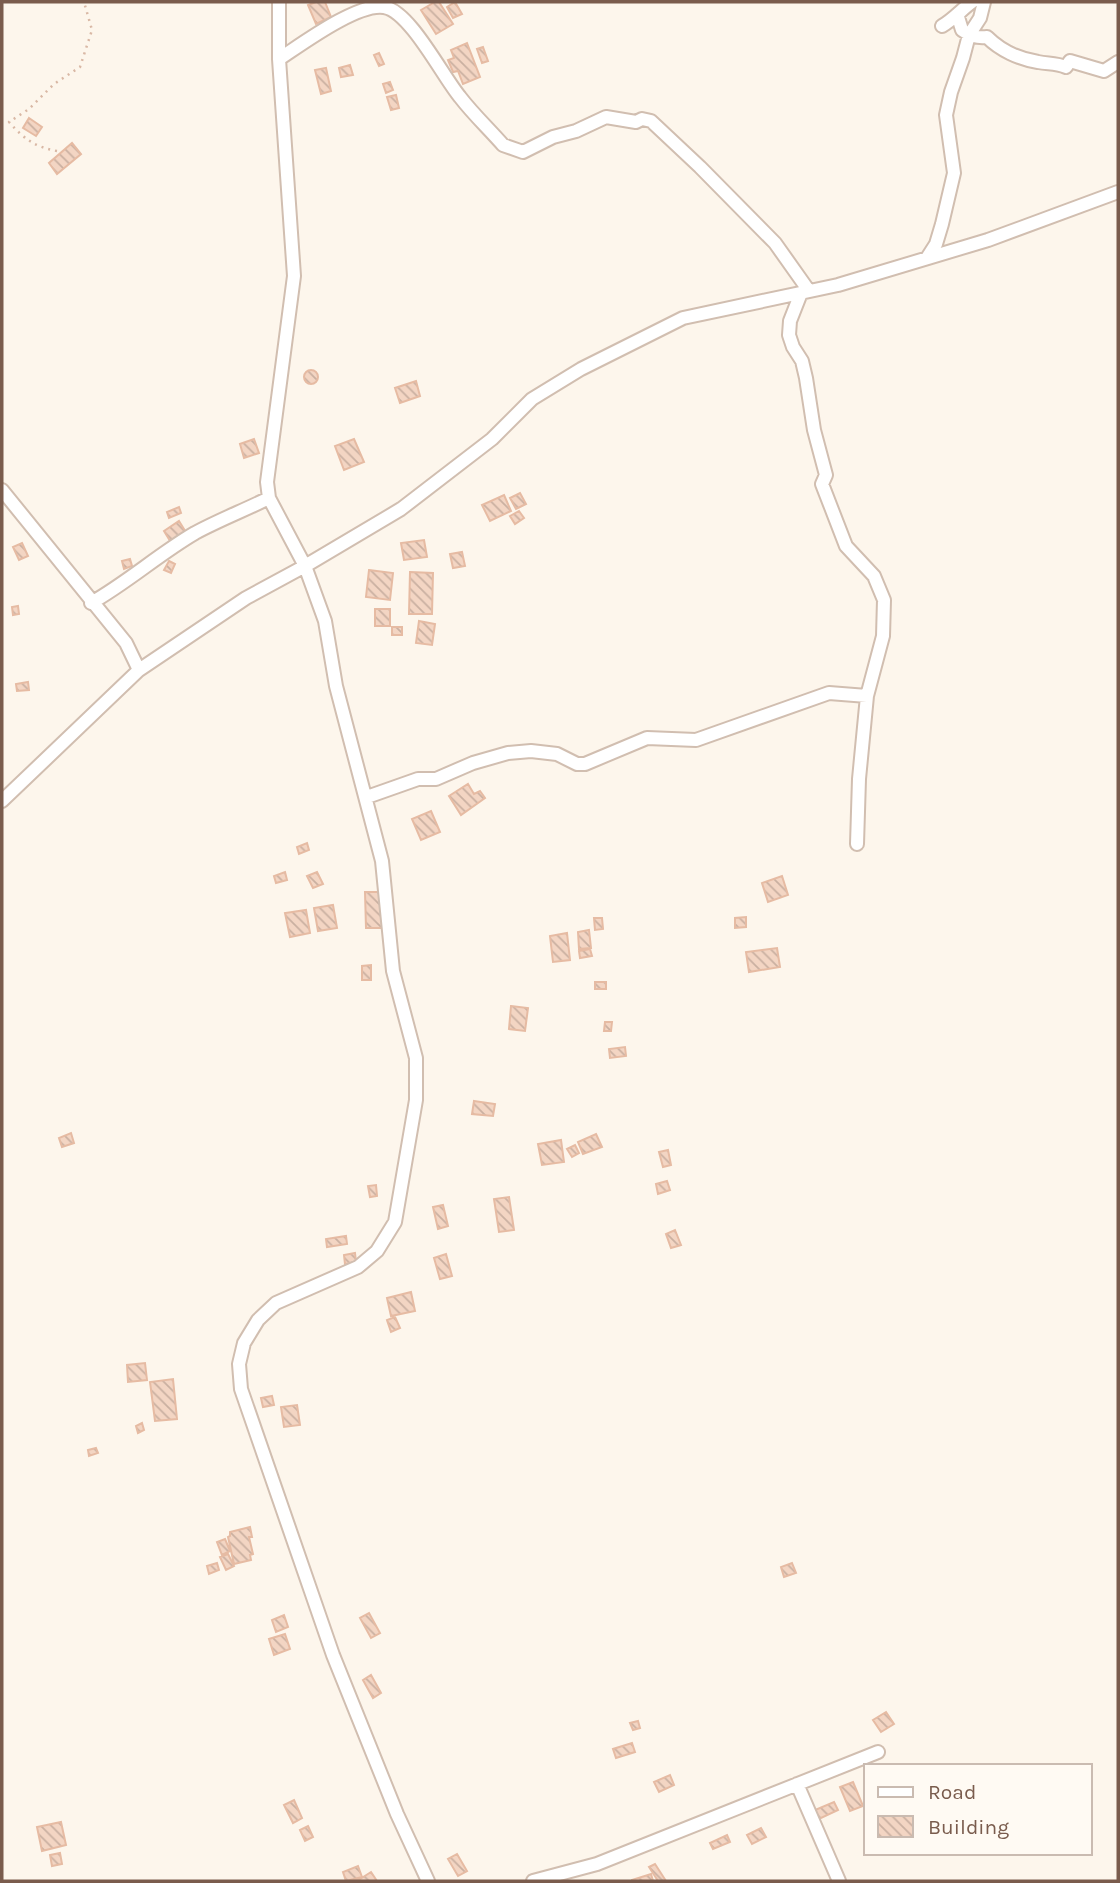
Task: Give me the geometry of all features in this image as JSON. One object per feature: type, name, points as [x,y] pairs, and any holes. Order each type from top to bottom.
[{"type":"street","points":[[279,2],[279,59],[294,276],[267,482],[269,498],[305,566],[326,621],[336,687],[382,861],[393,971],[416,1058],[416,1100],[395,1222],[377,1251],[358,1267],[276,1303],[258,1320],[244,1343],[239,1364],[241,1389],[333,1655],[397,1814],[428,1881]]},
{"type":"street","points":[[972,2],[963,8],[958,16],[942,26],[977,38],[987,37],[1006,52],[1039,62],[1054,62],[1066,67],[1070,61],[1104,71],[1118,62]]},
{"type":"street","points":[[927,258],[936,244],[952,186],[954,158],[946,115],[951,92],[963,58],[965,32],[980,18],[984,2]]},
{"type":"street","points":[[279,59],[348,16],[369,8],[383,7],[393,10],[409,26],[459,96],[503,145],[513,150],[523,152],[553,137],[576,131],[606,117],[636,122],[642,118],[651,121],[775,243],[805,292]]},
{"type":"street","points":[[2,801],[139,670],[246,598],[401,509],[492,439],[531,400],[581,369],[683,318],[805,292],[927,258],[988,240],[1118,192]]},
{"type":"street","points":[[805,292],[790,321],[789,335],[793,348],[802,360],[806,378],[814,430],[826,475],[822,484],[846,546],[874,576],[884,600],[883,636],[867,696],[859,779],[857,845]]},
{"type":"street","points":[[2,490],[126,643],[139,670]]},
{"type":"street","points":[[91,603],[121,586],[151,561],[197,532],[269,498]]},
{"type":"street","points":[[367,797],[418,779],[436,779],[509,753],[531,751],[557,754],[577,764],[585,764],[647,738],[696,740],[829,693],[867,696]]},
{"type":"street","points":[[533,1881],[597,1864],[878,1752]]},
{"type":"street","points":[[797,1784],[839,1881]]},
{"type":"path","points":[[57,151],[38,147],[24,139],[9,122],[29,109],[54,84],[80,67],[93,30],[84,2]]},
{"type":"building","points":[[325,2],[331,17],[316,24],[308,5]]},
{"type":"building","points":[[439,2],[453,24],[436,34],[421,10]]},
{"type":"building","points":[[455,2],[462,14],[453,18],[447,7]]},
{"type":"building","points":[[467,43],[480,77],[463,84],[458,71],[453,72],[448,60],[454,58],[451,50]]},
{"type":"building","points":[[483,47],[488,61],[482,63],[477,49]]},
{"type":"building","points":[[379,53],[384,64],[379,66],[374,55]]},
{"type":"building","points":[[350,65],[353,75],[341,77],[339,68]]},
{"type":"building","points":[[326,68],[331,91],[321,94],[315,70]]},
{"type":"building","points":[[390,82],[393,90],[386,93],[383,84]]},
{"type":"building","points":[[396,95],[399,108],[391,110],[387,97]]},
{"type":"building","points":[[29,118],[42,127],[36,136],[23,128]]},
{"type":"building","points":[[72,143],[81,154],[57,174],[49,163]]},
{"type":"building","points":[[308,370],[314,370],[318,377],[314,384],[308,384],[304,380],[304,374]]},
{"type":"building","points":[[416,381],[420,396],[400,403],[395,388]]},
{"type":"building","points":[[254,439],[259,453],[244,458],[240,444]]},
{"type":"building","points":[[354,439],[364,462],[344,470],[335,446]]},
{"type":"building","points":[[520,493],[526,504],[516,509],[510,498]]},
{"type":"building","points":[[504,495],[511,511],[490,521],[482,505]]},
{"type":"building","points":[[179,507],[181,513],[169,518],[167,512]]},
{"type":"building","points":[[519,511],[524,518],[515,524],[510,516]]},
{"type":"building","points":[[179,521],[187,534],[172,544],[164,531]]},
{"type":"building","points":[[424,540],[427,557],[404,560],[401,543]]},
{"type":"building","points":[[22,543],[28,556],[19,560],[13,547]]},
{"type":"building","points":[[462,552],[465,566],[453,568],[450,554]]},
{"type":"building","points":[[130,559],[132,566],[124,569],[122,561]]},
{"type":"building","points":[[169,561],[175,564],[171,573],[164,570]]},
{"type":"building","points":[[369,570],[393,573],[390,600],[366,597]]},
{"type":"building","points":[[410,572],[433,573],[432,614],[409,614]]},
{"type":"building","points":[[18,606],[19,614],[13,615],[12,607]]},
{"type":"building","points":[[375,609],[390,609],[390,626],[375,626]]},
{"type":"building","points":[[419,621],[435,624],[432,645],[416,643]]},
{"type":"building","points":[[392,627],[402,627],[402,635],[392,635]]},
{"type":"building","points":[[28,682],[29,690],[17,691],[16,684]]},
{"type":"building","points":[[468,784],[474,794],[480,791],[485,798],[461,815],[449,796]]},
{"type":"building","points":[[431,811],[440,832],[421,840],[412,819]]},
{"type":"building","points":[[307,843],[309,850],[299,854],[297,847]]},
{"type":"building","points":[[285,872],[287,880],[276,883],[274,876]]},
{"type":"building","points":[[317,872],[323,884],[313,888],[307,876]]},
{"type":"building","points":[[782,876],[788,895],[768,902],[762,883]]},
{"type":"building","points":[[365,892],[381,892],[382,928],[366,928]]},
{"type":"building","points":[[333,905],[337,928],[318,931],[314,908]]},
{"type":"building","points":[[306,910],[310,933],[290,937],[285,913]]},
{"type":"building","points":[[746,917],[746,927],[735,928],[735,918]]},
{"type":"building","points":[[594,918],[602,918],[603,929],[595,930]]},
{"type":"building","points":[[589,930],[591,948],[579,949],[578,932]]},
{"type":"building","points":[[567,933],[570,960],[553,962],[550,936]]},
{"type":"building","points":[[777,948],[780,967],[749,972],[746,952]]},
{"type":"building","points":[[590,949],[592,956],[580,958],[579,951]]},
{"type":"building","points":[[371,965],[371,980],[362,980],[362,966]]},
{"type":"building","points":[[595,982],[606,982],[606,989],[595,989]]},
{"type":"building","points":[[511,1006],[528,1008],[525,1031],[509,1029]]},
{"type":"building","points":[[605,1022],[612,1022],[611,1031],[604,1031]]},
{"type":"building","points":[[625,1047],[626,1056],[610,1058],[609,1049]]},
{"type":"building","points":[[474,1101],[495,1104],[493,1116],[472,1114]]},
{"type":"building","points":[[71,1133],[74,1143],[62,1147],[59,1138]]},
{"type":"building","points":[[596,1134],[602,1147],[583,1154],[578,1142]]},
{"type":"building","points":[[561,1140],[564,1162],[542,1165],[538,1144]]},
{"type":"building","points":[[575,1145],[579,1153],[572,1157],[567,1149]]},
{"type":"building","points":[[668,1150],[671,1165],[663,1167],[659,1152]]},
{"type":"building","points":[[667,1181],[670,1190],[658,1194],[656,1184]]},
{"type":"building","points":[[376,1185],[377,1196],[370,1197],[368,1186]]},
{"type":"building","points":[[509,1197],[514,1230],[499,1232],[494,1199]]},
{"type":"building","points":[[443,1205],[448,1226],[438,1229],[433,1207]]},
{"type":"building","points":[[675,1230],[681,1245],[671,1248],[666,1234]]},
{"type":"building","points":[[346,1236],[347,1244],[327,1247],[326,1239]]},
{"type":"building","points":[[355,1253],[356,1262],[345,1264],[344,1255]]},
{"type":"building","points":[[446,1254],[452,1276],[440,1279],[434,1258]]},
{"type":"building","points":[[411,1292],[415,1311],[391,1316],[387,1298]]},
{"type":"building","points":[[395,1317],[400,1328],[391,1332],[387,1320]]},
{"type":"building","points":[[145,1363],[147,1380],[128,1382],[127,1365]]},
{"type":"building","points":[[173,1379],[177,1419],[155,1421],[150,1382]]},
{"type":"building","points":[[272,1396],[274,1405],[263,1407],[261,1398]]},
{"type":"building","points":[[297,1405],[300,1425],[284,1427],[281,1407]]},
{"type":"building","points":[[142,1423],[144,1430],[138,1433],[136,1426]]},
{"type":"building","points":[[96,1448],[98,1453],[89,1456],[88,1450]]},
{"type":"building","points":[[250,1527],[253,1554],[250,1555],[251,1560],[234,1564],[228,1537],[230,1532]]},
{"type":"building","points":[[225,1539],[230,1551],[222,1555],[217,1542]]},
{"type":"building","points":[[228,1554],[234,1566],[226,1570],[220,1557]]},
{"type":"building","points":[[217,1563],[219,1570],[209,1574],[207,1566]]},
{"type":"building","points":[[792,1563],[796,1573],[784,1577],[781,1567]]},
{"type":"building","points":[[369,1613],[380,1633],[371,1638],[360,1618]]},
{"type":"building","points":[[284,1615],[288,1627],[276,1632],[272,1620]]},
{"type":"building","points":[[285,1634],[290,1649],[274,1655],[269,1639]]},
{"type":"building","points":[[371,1675],[381,1693],[373,1698],[363,1680]]},
{"type":"building","points":[[886,1712],[894,1724],[881,1732],[873,1720]]},
{"type":"building","points":[[638,1721],[640,1728],[633,1730],[630,1723]]},
{"type":"building","points":[[632,1743],[635,1752],[616,1758],[613,1749]]},
{"type":"building","points":[[670,1775],[674,1785],[659,1792],[654,1782]]},
{"type":"building","points":[[853,1782],[863,1806],[850,1811],[840,1787]]},
{"type":"building","points":[[294,1800],[302,1818],[293,1823],[284,1805]]},
{"type":"building","points":[[834,1802],[838,1810],[819,1819],[815,1810]]},
{"type":"building","points":[[61,1822],[66,1845],[42,1851],[37,1827]]},
{"type":"building","points":[[308,1826],[313,1837],[305,1841],[300,1830]]},
{"type":"building","points":[[761,1828],[766,1837],[752,1844],[747,1835]]},
{"type":"building","points":[[727,1835],[730,1842],[713,1849],[710,1843]]},
{"type":"building","points":[[60,1853],[62,1864],[52,1866],[50,1855]]},
{"type":"building","points":[[457,1854],[467,1871],[458,1876],[448,1859]]},
{"type":"building","points":[[655,1864],[666,1881],[658,1881],[649,1867]]},
{"type":"building","points":[[358,1866],[362,1877],[346,1881],[343,1872]]},
{"type":"building","points":[[371,1872],[377,1881],[357,1881]]},
{"type":"building","points":[[651,1874],[653,1881],[632,1881],[632,1880]]}]
